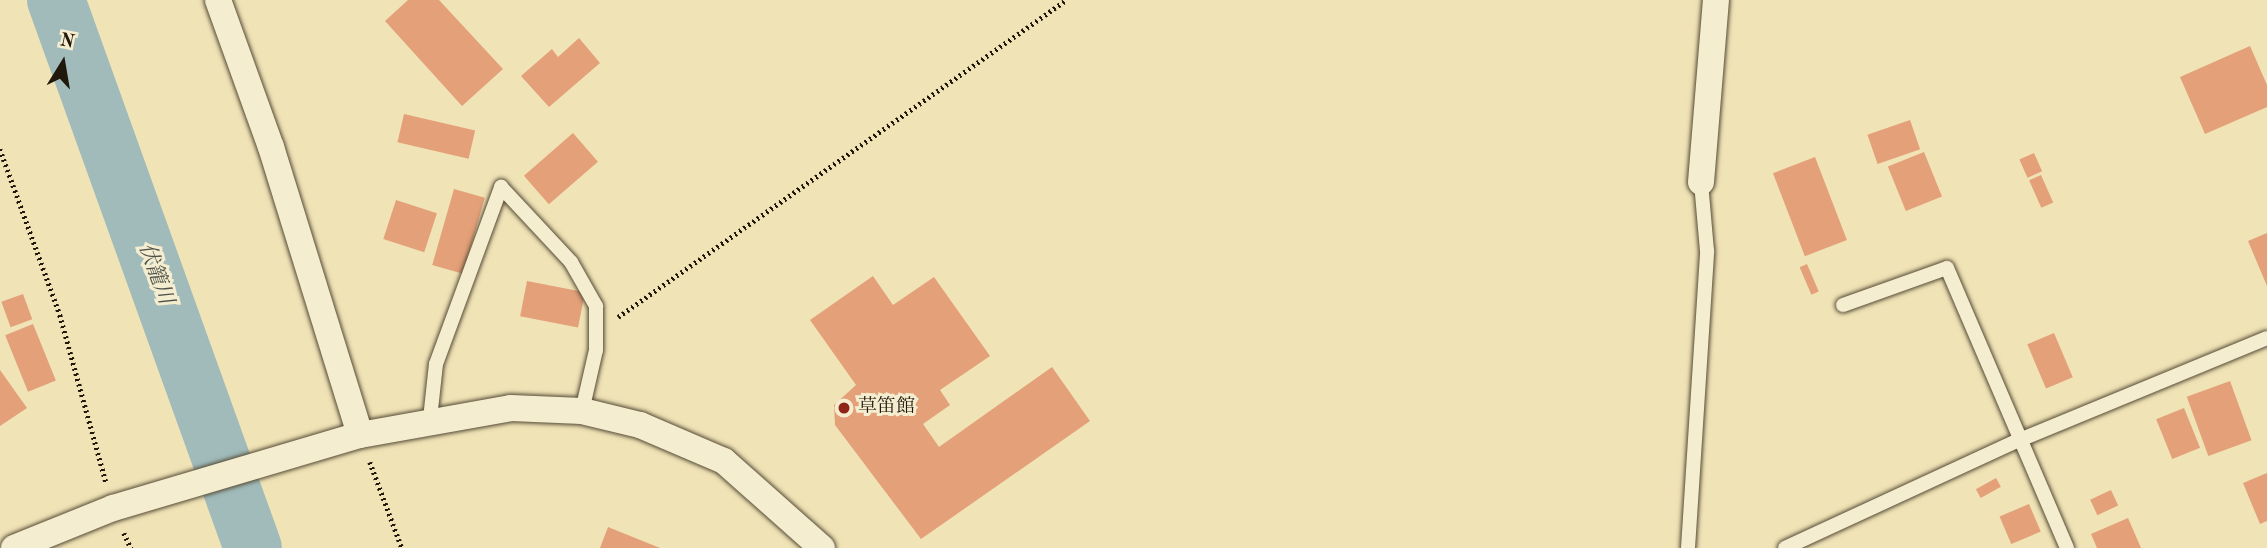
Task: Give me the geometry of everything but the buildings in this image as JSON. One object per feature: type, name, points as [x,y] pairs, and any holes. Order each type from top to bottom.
[{"type":"street","points":[[218,0],[271,147],[360,435]]},
{"type":"street","points":[[1702,182],[1716,0]]},
{"type":"street","points":[[14,548],[113,508],[321,451],[360,435],[429,419],[511,408],[582,411],[640,425],[724,461],[822,548]]},
{"type":"lane","points":[[1688,548],[1707,251],[1702,182]]},
{"type":"lane","points":[[429,419],[436,364],[501,187],[571,262],[596,306],[582,411]]},
{"type":"lane","points":[[1843,305],[1947,268],[2017,441],[2067,548]]},
{"type":"lane","points":[[1785,548],[2017,441],[2267,338]]},
{"type":"path","points":[[596,321],[620,316],[1066,0]]},
{"type":"path","points":[[0,149],[60,315],[113,508],[131,548]]},
{"type":"path","points":[[360,435],[401,548]]},
{"type":"waterway","name":"伏籠川","points":[[56,0],[253,548]]},
{"type":"place","name":"草笛館","points":[[844,408]]}]
